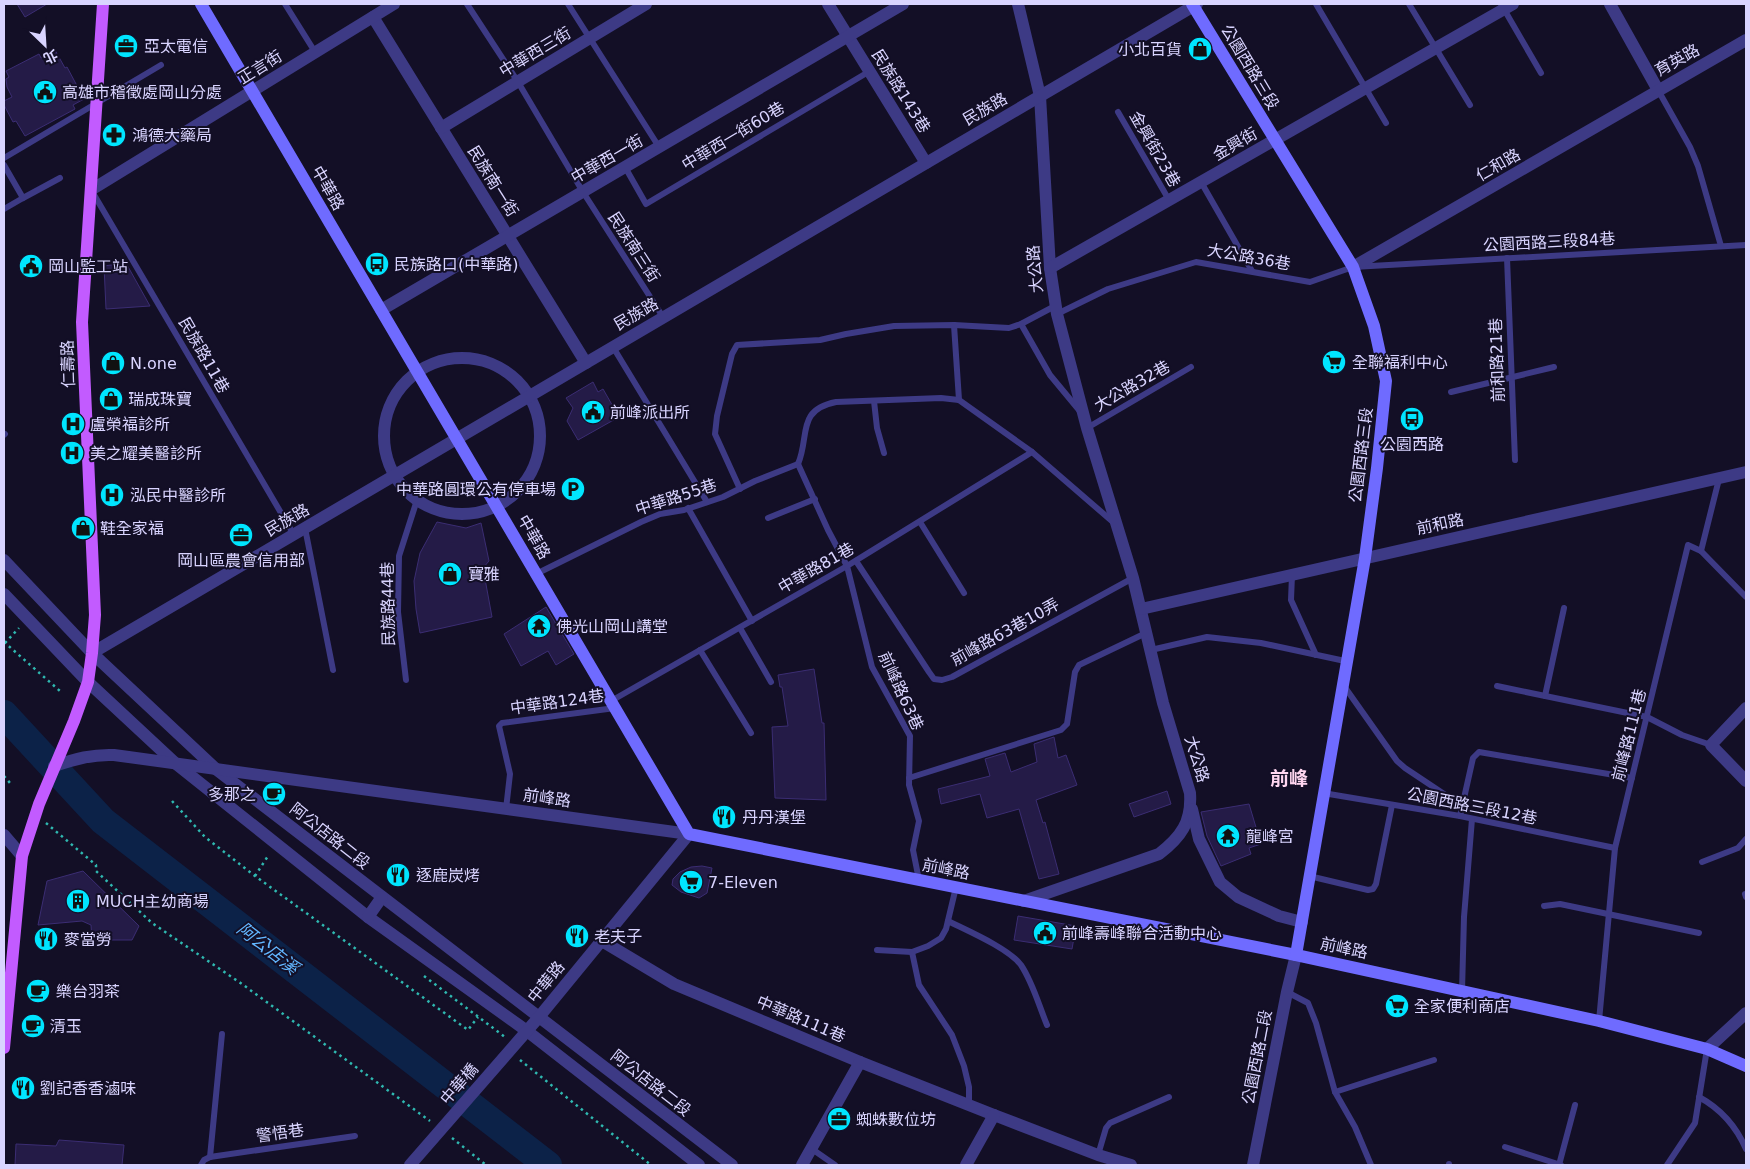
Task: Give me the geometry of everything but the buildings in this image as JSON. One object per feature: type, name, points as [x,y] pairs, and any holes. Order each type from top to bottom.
[{"type":"main road","name":"仁壽路","points":[[4,1048],[22,856],[37,809],[74,721],[88,682],[92,653],[95,615],[82,322],[103,4]]},
{"type":"main road","name":"中華路","points":[[201,4],[689,834]]},
{"type":"main road","name":"公園西路三段","points":[[1194,4],[1354,268],[1374,326],[1386,381],[1377,468],[1364,558],[1296,954]]},
{"type":"main road","name":"前峰路","points":[[689,834],[1296,954],[1599,1020],[1707,1049],[1746,1066]]},
{"type":"street","name":"正言街","points":[[91,190],[394,4]]},
{"type":"street","name":"中華西三街","points":[[441,128],[646,4]]},
{"type":"street","name":"民族路143巷","points":[[828,4],[926,163]]},
{"type":"street","name":"中華西一街","points":[[381,310],[903,4]]},
{"type":"street","name":"大公路","points":[[1018,4],[1040,96],[1050,268],[1056,310],[1087,428],[1133,578],[1163,703],[1190,793],[1191,806],[1185,827],[1174,843],[1159,854],[1024,901]]},
{"type":"street","name":"民族路","points":[[92,653],[1194,4]]},
{"type":"street","name":"育英路","points":[[1610,4],[1658,90],[1746,40]]},
{"type":"street","name":"金興街","points":[[1050,268],[1366,88],[1506,5]]},
{"type":"street","name":"民族南一街","points":[[373,17],[586,363]]},
{"type":"street","name":"仁和路","points":[[1354,268],[1658,90]]},
{"type":"street","points":[[470,357],[494,363],[515,376],[531,395],[540,419],[541,443],[535,468],[521,488],[497,507],[479,513],[454,514],[430,508],[410,495],[394,476],[385,453],[384,428],[390,404],[403,383],[417,371],[446,359],[470,357]]},
{"type":"street","name":"前和路","points":[[1141,609],[1746,472]]},
{"type":"street","name":"阿公店路二段","points":[[4,560],[92,653],[217,770],[732,1165]]},
{"type":"street","points":[[4,594],[88,682],[175,763],[368,917],[526,1032],[699,1165]]},
{"type":"street","points":[[1746,708],[1711,745],[1746,781]]},
{"type":"street","name":"前峰路","points":[[54,766],[73,759],[97,754],[129,757],[689,834]]},
{"type":"street","points":[[1191,806],[1199,840],[1220,882],[1238,897],[1279,916],[1302,922]]},
{"type":"street","name":"中華路","points":[[505,1056],[540,1017],[689,834]]},
{"type":"street","points":[[4,835],[22,856]]},
{"type":"street","points":[[4,850],[22,856]]},
{"type":"street","points":[[368,917],[382,897]]},
{"type":"street","name":"中華路111巷","points":[[602,941],[674,984],[860,1062],[994,1115],[1095,1160],[1131,1165]]},
{"type":"street","name":"公園西路二段","points":[[1252,1165],[1296,954]]},
{"type":"street","points":[[1707,1049],[1746,1013]]},
{"type":"street","name":"中華橋","points":[[442,1129],[505,1056]]},
{"type":"street","points":[[802,1165],[860,1062]]},
{"type":"street","points":[[646,1124],[657,1108]]},
{"type":"street","points":[[966,1165],[994,1115]]},
{"type":"street","points":[[410,1165],[442,1129]]},
{"type":"lane","points":[[285,4],[315,52]]},
{"type":"lane","name":"民族南三街","points":[[467,4],[518,82],[583,192],[663,317]]},
{"type":"lane","points":[[568,4],[659,147]]},
{"type":"lane","points":[[1316,4],[1386,123]]},
{"type":"lane","points":[[1409,4],[1470,105]]},
{"type":"lane","points":[[1506,5],[1541,73]]},
{"type":"lane","points":[[4,158],[161,65]]},
{"type":"lane","name":"中華西一街60巷","points":[[625,167],[646,204],[870,71]]},
{"type":"lane","points":[[1658,90],[1690,147],[1698,166],[1721,246]]},
{"type":"lane","name":"金興街23巷","points":[[1118,112],[1169,200]]},
{"type":"lane","points":[[4,165],[23,198]]},
{"type":"lane","points":[[4,209],[60,178]]},
{"type":"lane","points":[[1202,182],[1252,272]]},
{"type":"lane","name":"民族路11巷","points":[[91,190],[294,534]]},
{"type":"lane","name":"公園西路三段84巷","points":[[1354,268],[1746,245]]},
{"type":"lane","name":"前和路21巷","points":[[1507,258],[1515,460]]},
{"type":"lane","name":"大公路36巷","points":[[1021,324],[1108,288],[1196,262],[1310,282],[1354,268]]},
{"type":"lane","points":[[740,489],[715,434],[717,416],[732,354],[737,345],[820,340],[894,326],[954,325],[1009,328],[1021,324],[1050,376],[1084,415]]},
{"type":"lane","points":[[954,325],[959,400]]},
{"type":"lane","points":[[613,347],[707,502]]},
{"type":"lane","points":[[1451,392],[1554,367]]},
{"type":"lane","name":"大公路32巷","points":[[1087,428],[1191,368]]},
{"type":"lane","points":[[798,464],[806,422],[811,415],[826,404],[941,398],[959,400],[1032,452],[1118,526]]},
{"type":"lane","points":[[874,401],[877,428],[884,453]]},
{"type":"lane","name":"中華路81巷","points":[[613,704],[700,650],[856,561],[1032,452]]},
{"type":"lane","name":"中華路55巷","points":[[536,574],[660,514],[707,502],[798,464]]},
{"type":"lane","name":"前峰路63巷","points":[[798,464],[828,530],[847,566],[872,667],[910,736],[909,785],[919,821],[913,850],[919,880]]},
{"type":"lane","points":[[1719,479],[1701,551],[1746,597]]},
{"type":"lane","points":[[768,518],[815,499]]},
{"type":"lane","name":"民族路44巷","points":[[406,680],[398,612],[400,556],[417,500]]},
{"type":"lane","points":[[688,508],[752,621]]},
{"type":"lane","points":[[920,522],[964,593]]},
{"type":"lane","points":[[305,528],[333,670]]},
{"type":"lane","name":"前峰路111巷","points":[[1599,1020],[1615,848],[1688,546],[1701,551]]},
{"type":"lane","name":"前峰路63巷10弄","points":[[856,561],[934,679],[942,680],[952,677],[1133,578]]},
{"type":"lane","points":[[1292,575],[1291,600],[1316,655]]},
{"type":"lane","points":[[1545,696],[1564,608]]},
{"type":"lane","points":[[740,628],[771,682]]},
{"type":"lane","points":[[909,778],[1061,730],[1066,724],[1075,672],[1079,665],[1146,633]]},
{"type":"lane","points":[[1151,650],[1207,637],[1261,643],[1345,661]]},
{"type":"lane","points":[[700,650],[751,733]]},
{"type":"lane","name":"公園西路三段12巷","points":[[1342,683],[1397,761],[1404,768],[1462,806]]},
{"type":"lane","points":[[1497,686],[1647,717],[1682,735],[1711,745]]},
{"type":"lane","name":"中華路124巷","points":[[506,809],[510,774],[499,726],[502,723],[613,704]]},
{"type":"lane","points":[[1460,816],[1473,758],[1479,752],[1632,778]]},
{"type":"lane","name":"公園西路三段12巷","points":[[1323,793],[1460,816],[1615,848]]},
{"type":"lane","points":[[1309,876],[1368,890],[1373,889],[1376,884],[1392,805]]},
{"type":"lane","points":[[1462,991],[1464,917],[1472,819]]},
{"type":"lane","points":[[1702,862],[1738,848],[1746,839]]},
{"type":"lane","points":[[876,950],[912,952],[942,938],[956,887]]},
{"type":"lane","points":[[1544,906],[1560,904],[1699,932]]},
{"type":"lane","points":[[948,921],[1001,949],[1019,963],[1027,976],[1047,1026]]},
{"type":"lane","points":[[912,952],[919,985],[952,1035],[964,1066],[969,1105]]},
{"type":"lane","points":[[1287,992],[1308,1003],[1316,1023],[1334,1092],[1355,1127],[1371,1165]]},
{"type":"lane","points":[[201,1165],[204,1160],[210,1157],[222,1034]]},
{"type":"lane","points":[[1667,1165],[1695,1122],[1707,1049]]},
{"type":"lane","points":[[1334,1092],[1434,1060]]},
{"type":"lane","points":[[1095,1160],[1106,1128],[1110,1123],[1169,1097]]},
{"type":"lane","points":[[1699,1097],[1712,1104],[1724,1114],[1740,1135],[1746,1149]]},
{"type":"lane","points":[[1505,1147],[1560,1165],[1575,1104]]},
{"type":"lane","name":"警悟巷","points":[[210,1157],[355,1136]]},
{"type":"lane","points":[[812,1149],[835,1165]]},
{"type":"path","points":[[28,619],[4,643],[60,691]]},
{"type":"path","points":[[4,776],[10,783]]},
{"type":"path","points":[[172,801],[205,837],[255,876],[468,1030],[478,1017]]},
{"type":"path","points":[[37,809],[96,865],[96,871],[152,923],[242,984],[442,1129],[486,1165]]},
{"type":"path","points":[[255,876],[268,856]]},
{"type":"path","points":[[505,1056],[651,1165]]},
{"type":"waterway","name":"阿公店溪","points":[[4,714],[103,821],[548,1165]]},
{"type":"place","name":"亞太電信","points":[[126,46]]},
{"type":"place","name":"小北百貨","points":[[1200,49]]},
{"type":"place","name":"高雄市稽徵處岡山分處","points":[[45,92]]},
{"type":"place","name":"鴻德大藥局","points":[[114,135]]},
{"type":"place","name":"民族路口(中華路)","points":[[377,264]]},
{"type":"place","name":"岡山監工站","points":[[31,266]]},
{"type":"place","name":"全聯福利中心","points":[[1334,362]]},
{"type":"place","name":"N.one","points":[[113,363]]},
{"type":"place","name":"瑞成珠寶","points":[[111,399]]},
{"type":"place","name":"前峰派出所","points":[[593,412]]},
{"type":"place","name":"公園西路","points":[[1412,419]]},
{"type":"place","name":"盧榮福診所","points":[[73,424]]},
{"type":"place","name":"美之耀美醫診所","points":[[72,453]]},
{"type":"place","name":"中華路圓環公有停車場","points":[[573,489]]},
{"type":"place","name":"泓民中醫診所","points":[[112,495]]},
{"type":"place","name":"鞋全家福","points":[[83,528]]},
{"type":"place","name":"岡山區農會信用部","points":[[241,535]]},
{"type":"place","name":"寶雅","points":[[450,574]]},
{"type":"place","name":"佛光山岡山講堂","points":[[539,626]]},
{"type":"place","name":"多那之","points":[[274,794]]},
{"type":"place","name":"丹丹漢堡","points":[[724,817]]},
{"type":"place","name":"龍峰宮","points":[[1228,836]]},
{"type":"place","name":"逐鹿炭烤","points":[[398,875]]},
{"type":"place","name":"7-Eleven","points":[[691,882]]},
{"type":"place","name":"MUCH主幼商場","points":[[78,901]]},
{"type":"place","name":"前峰壽峰聯合活動中心","points":[[1045,933]]},
{"type":"place","name":"老夫子","points":[[577,936]]},
{"type":"place","name":"麥當勞","points":[[46,939]]},
{"type":"place","name":"樂台羽茶","points":[[38,991]]},
{"type":"place","name":"全家便利商店","points":[[1397,1006]]},
{"type":"place","name":"清玉","points":[[33,1026]]},
{"type":"place","name":"劉記香香滷味","points":[[23,1088]]},
{"type":"place","name":"蜘蛛數位坊","points":[[839,1119]]},
{"type":"district","name":"前峰","points":[[1289,778]]}]
